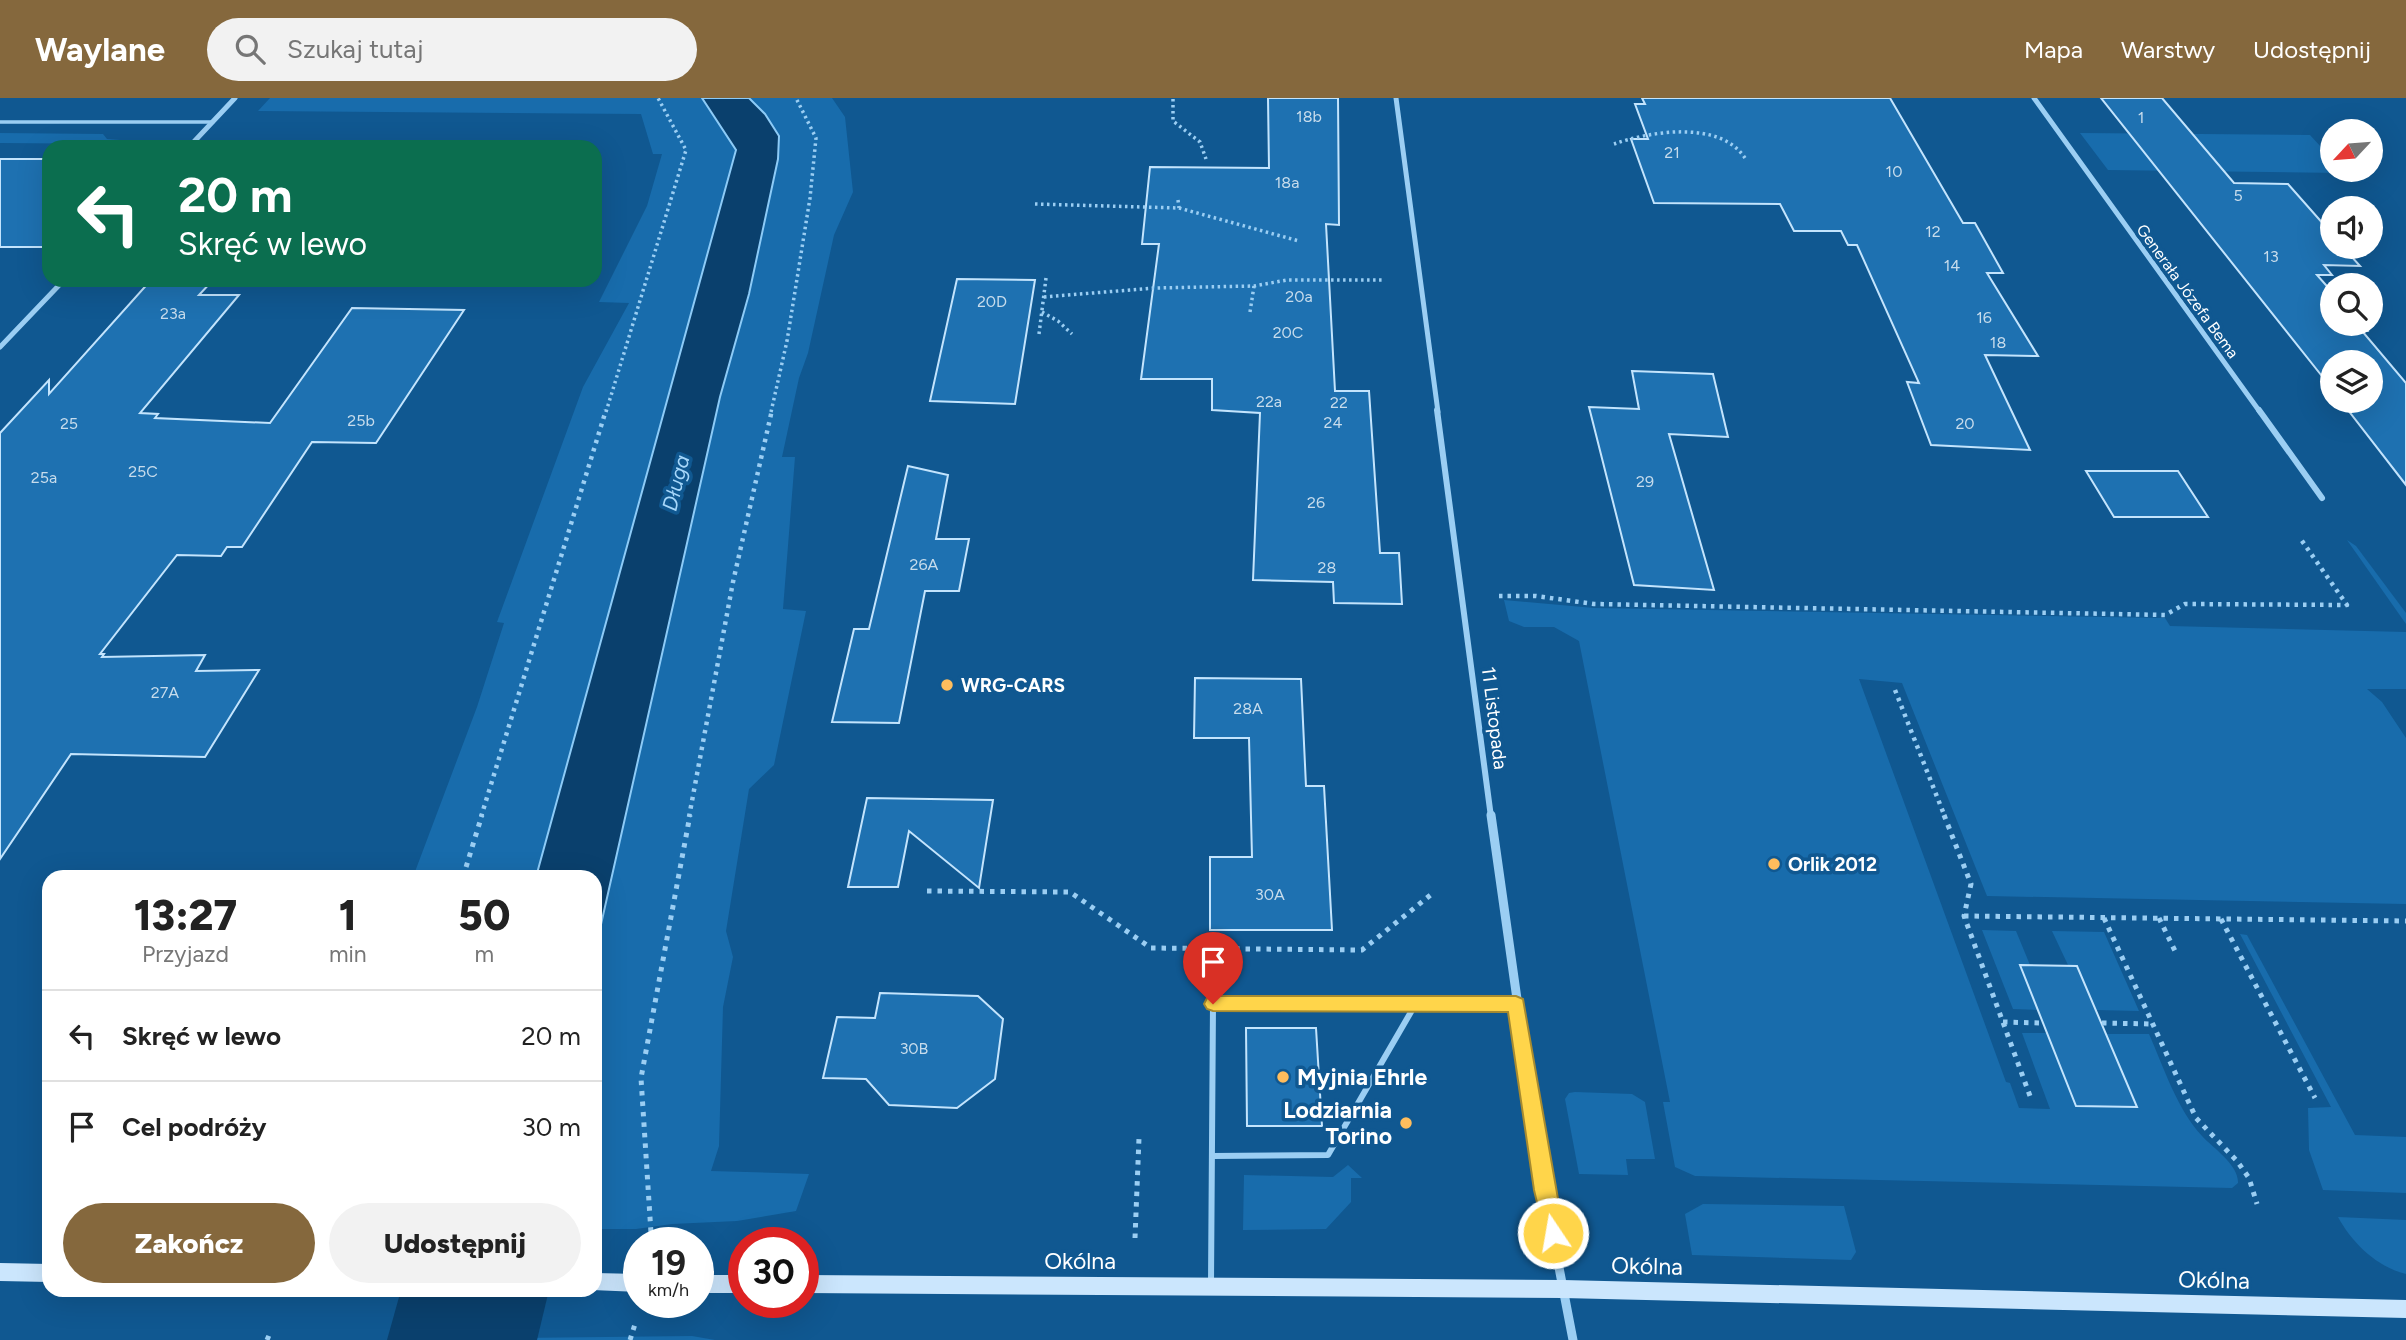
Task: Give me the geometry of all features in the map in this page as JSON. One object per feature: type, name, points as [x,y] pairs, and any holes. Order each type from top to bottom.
[{"type":"street","points":[[196,140],[235,98]]},
{"type":"street","name":"11 Listopada","points":[[1396,98],[1516,1004],[1544,1190],[1573,1340]]},
{"type":"street","name":"Generała Józefa Bema","points":[[2034,98],[2322,498]]},
{"type":"street","points":[[0,347],[57,287]]},
{"type":"street","points":[[0,1272],[42,1273]]},
{"type":"street","points":[[602,1282],[623,1283]]},
{"type":"street","name":"Okólna","points":[[819,1284],[1563,1289],[2406,1309]]},
{"type":"lane","points":[[0,122],[213,122]]},
{"type":"lane","points":[[0,339],[8,339]]},
{"type":"lane","points":[[1211,1287],[1213,1004],[1516,1004]]},
{"type":"lane","points":[[1213,1156],[1328,1155],[1415,1005]]},
{"type":"path","points":[[465,870],[686,150],[658,98]]},
{"type":"path","points":[[648,1227],[641,1078],[733,582],[788,341],[816,138],[796,98]]},
{"type":"path","points":[[1173,99],[1173,121],[1200,142],[1206,159]]},
{"type":"path","points":[[1614,144],[1629,137],[1650,135],[1709,135],[1726,139],[1738,148],[1745,158]]},
{"type":"path","points":[[1178,200],[1179,208]]},
{"type":"path","points":[[1035,204],[1179,208],[1299,241]]},
{"type":"path","points":[[1039,334],[1046,278]]},
{"type":"path","points":[[1044,297],[1154,288],[1254,286],[1287,280],[1381,280]]},
{"type":"path","points":[[1250,313],[1254,286]]},
{"type":"path","points":[[1042,312],[1058,321],[1072,334]]},
{"type":"path","points":[[1498,596],[1536,596],[1594,604],[2165,615],[2185,604],[2347,605],[2300,538]]},
{"type":"path","points":[[1895,691],[1971,884],[1964,916],[2030,1096]]},
{"type":"path","points":[[927,891],[1070,892],[1151,948],[1349,950],[1362,950],[1433,893]]},
{"type":"path","points":[[1964,916],[2406,921]]},
{"type":"path","points":[[2104,918],[2196,1118],[2237,1161],[2249,1178],[2257,1204]]},
{"type":"path","points":[[2159,918],[2176,953]]},
{"type":"path","points":[[2221,919],[2315,1098]]},
{"type":"path","points":[[2003,1022],[2042,1023]]},
{"type":"path","points":[[2102,1023],[2153,1024]]},
{"type":"path","points":[[1135,1238],[1139,1138]]},
{"type":"path","points":[[630,1340],[634,1332]]},
{"type":"shaded area","points":[[270,98],[832,98],[845,117],[853,192],[834,235],[782,457],[795,457],[783,609],[806,611],[774,765],[749,789],[726,931],[733,957],[723,1007],[719,1146],[711,1171],[809,1174],[796,1211],[737,1221],[602,1229],[602,870],[416,870],[477,707],[504,623],[497,622],[583,387],[629,303],[599,302],[647,206],[662,154],[653,154],[641,114],[258,111]]},
{"type":"shaded area","points":[[0,133],[103,134],[107,139],[120,140],[42,140],[42,143],[0,143]]},
{"type":"shaded area","points":[[2080,133],[2310,135],[2320,146],[2320,173],[2108,170]]},
{"type":"shaded area","points":[[2347,540],[2356,546],[2406,613],[2406,624]]},
{"type":"shaded area","points":[[1504,600],[1594,608],[2165,618],[2170,626],[2406,632],[2406,689],[2367,689],[2382,702],[2406,738],[2406,904],[1987,896],[1902,683],[1859,679],[2006,1082],[2010,1083],[2019,1108],[2050,1109],[2022,1033],[2047,1033],[2077,1106],[2137,1107],[2106,1034],[2149,1034],[2185,1113],[2202,1136],[2230,1163],[2238,1183],[2232,1188],[1695,1176],[1675,1167],[1663,1102],[1670,1102],[1579,641],[1554,627],[1524,627],[1509,621]]},
{"type":"shaded area","points":[[1982,930],[2016,931],[2030,965],[2021,965],[2038,1010],[2013,1009]]},
{"type":"shaded area","points":[[2052,931],[2104,932],[2139,1011],[2096,1010],[2077,966],[2068,965]]},
{"type":"shaded area","points":[[2240,934],[2247,935],[2355,1135],[2406,1137],[2406,1193],[2323,1190],[2309,1150],[2308,1108],[2331,1107]]},
{"type":"shaded area","points":[[1569,1093],[1632,1094],[1645,1102],[1655,1159],[1626,1159],[1628,1175],[1579,1174],[1565,1099]]},
{"type":"shaded area","points":[[1348,1165],[1362,1178],[1351,1178],[1351,1202],[1326,1229],[1243,1230],[1244,1175],[1333,1177]]},
{"type":"shaded area","points":[[1703,1204],[1844,1206],[1856,1252],[1851,1260],[1692,1255],[1685,1214]]},
{"type":"shaded area","points":[[2338,1217],[2406,1220],[2406,1274],[2385,1266],[2366,1253],[2350,1236]]},
{"type":"shaded area","points":[[692,1336],[715,1340],[515,1340],[516,1338]]},
{"type":"water","points":[[702,98],[749,98],[765,114],[779,136],[778,159],[749,294],[720,397],[602,920],[602,870],[538,870],[736,150]]},
{"type":"building","points":[[1268,98],[1338,98],[1339,225],[1326,224],[1335,391],[1369,391],[1380,553],[1399,553],[1402,604],[1334,603],[1333,582],[1253,580],[1260,413],[1212,410],[1212,379],[1141,379],[1159,244],[1142,244],[1150,167],[1269,168]]},
{"type":"building","points":[[1642,98],[1890,98],[1963,223],[1975,223],[2003,273],[1987,273],[2038,356],[1985,355],[2030,450],[1931,445],[1907,382],[1919,383],[1857,245],[1848,245],[1841,231],[1794,231],[1780,204],[1654,203],[1631,139],[1648,139],[1635,104],[1645,104]]},
{"type":"building","points":[[2101,98],[2162,98],[2234,183],[2288,184],[2320,220],[2320,259],[2354,259],[2360,266],[2324,265],[2330,273],[2317,275],[2320,278],[2320,336],[2366,336],[2378,350],[2320,350],[2320,374]]},
{"type":"building","points":[[0,159],[42,159],[42,247],[0,247]]},
{"type":"building","points":[[957,279],[1035,280],[1015,404],[930,401]]},
{"type":"building","points":[[145,287],[206,287],[199,295],[239,295],[140,413],[158,414],[155,418],[270,423],[352,308],[464,310],[376,443],[312,442],[242,547],[227,547],[221,556],[177,555],[100,654],[104,654],[102,657],[205,655],[196,671],[259,670],[205,757],[71,754],[0,859],[0,433],[49,380],[49,394]]},
{"type":"building","points":[[2383,356],[2406,383],[2406,485],[2350,413],[2383,413]]},
{"type":"building","points":[[1632,371],[1713,374],[1728,437],[1669,434],[1714,590],[1634,585],[1589,407],[1639,409]]},
{"type":"building","points":[[908,466],[948,475],[936,539],[969,539],[959,591],[925,591],[899,723],[832,722],[854,629],[869,629]]},
{"type":"building","points":[[2086,471],[2178,471],[2208,517],[2114,517]]},
{"type":"building","points":[[1195,678],[1301,679],[1306,786],[1324,786],[1332,930],[1210,930],[1210,857],[1252,857],[1249,738],[1194,738]]},
{"type":"building","points":[[867,798],[993,800],[979,888],[909,831],[898,887],[848,887]]},
{"type":"building","points":[[2020,965],[2077,966],[2137,1107],[2076,1106]]},
{"type":"building","points":[[880,993],[978,996],[1003,1019],[995,1079],[957,1108],[889,1105],[866,1079],[823,1078],[837,1017],[875,1018]]},
{"type":"building","name":"Myjnia Ehrle","points":[[1246,1028],[1316,1028],[1322,1126],[1247,1126]]},
{"type":"waterway","name":"Długa","points":[[462,1340],[473,1297]]},
{"type":"place","name":"WRG-CARS","points":[[947,685]]},
{"type":"place","name":"Orlik 2012","points":[[1774,864]]},
{"type":"place","name":"Myjnia Ehrle","points":[[1283,1077]]},
{"type":"place","name":"Lodziarnia Torino","points":[[1406,1123]]},
{"type":"route","points":[[1213,1004],[1516,1004],[1553,1233]]}]
